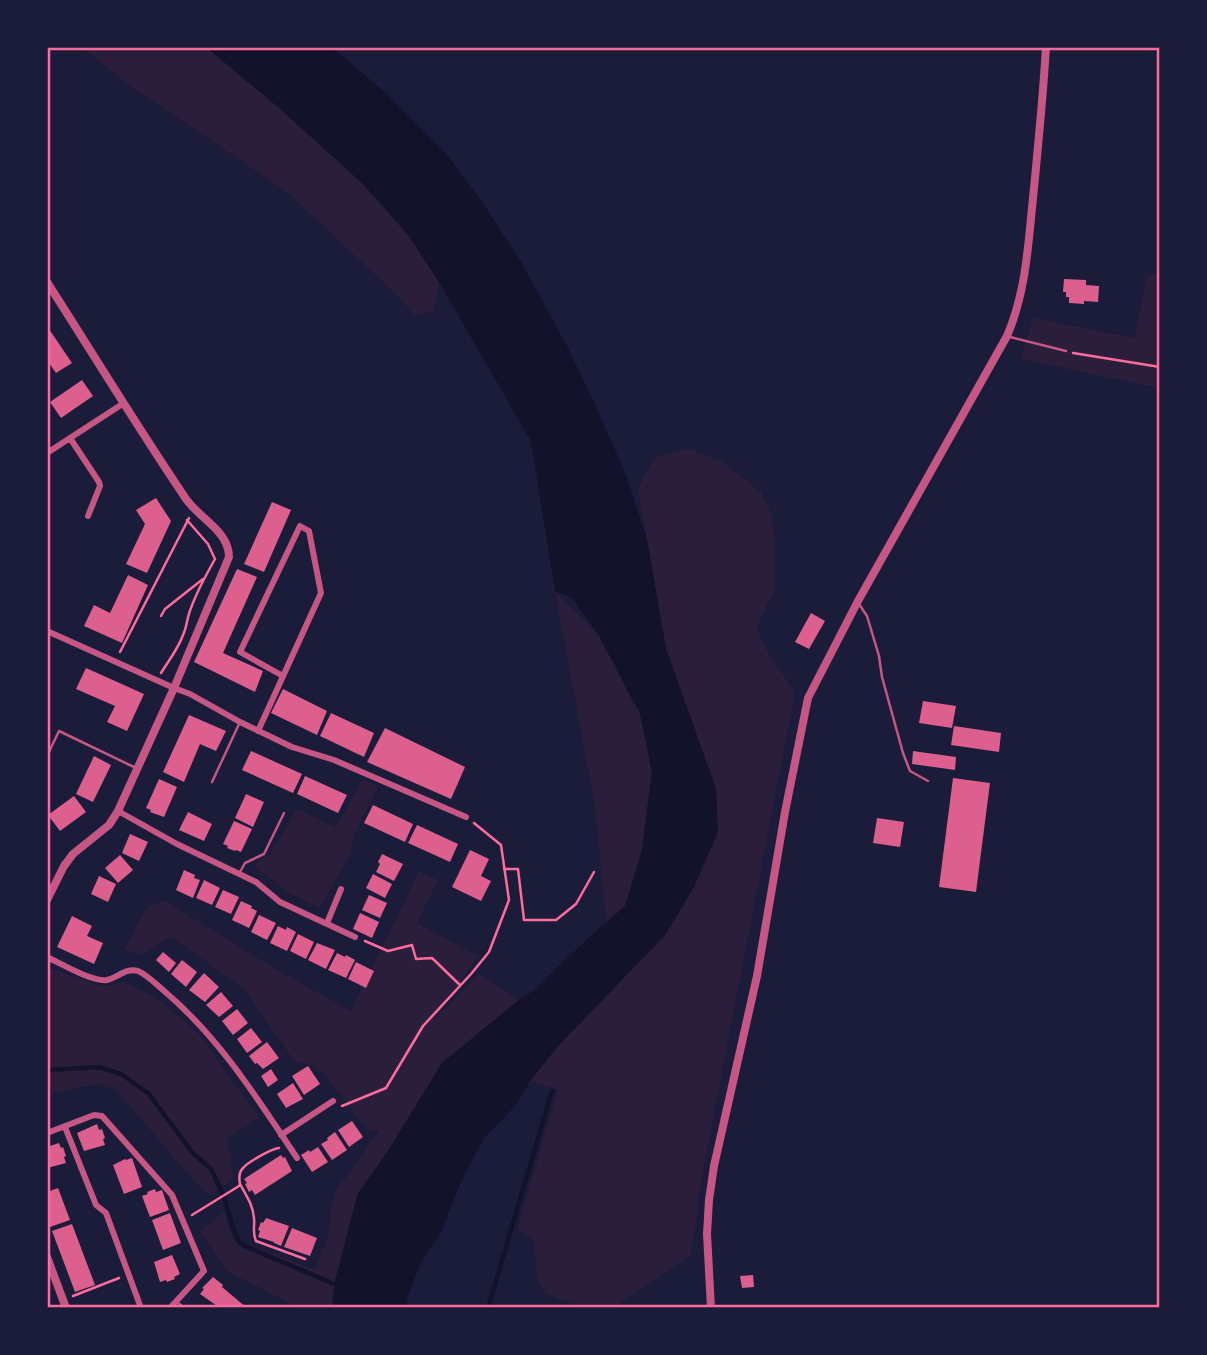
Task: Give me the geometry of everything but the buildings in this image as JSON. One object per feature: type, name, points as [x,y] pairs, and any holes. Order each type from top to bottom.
[{"type":"street","points":[[711,1308],[707,1234],[709,1200],[757,976],[808,698],[858,601],[1007,336],[1017,313],[1026,274],[1046,47]]},
{"type":"street","points":[[47,282],[187,501],[224,538],[229,548],[227,566],[118,811],[109,825],[73,854],[48,895]]},
{"type":"street","points":[[47,453],[124,403]]},
{"type":"street","points":[[70,438],[99,482],[100,490],[88,516]]},
{"type":"street","points":[[258,731],[321,593],[309,531],[300,526],[240,652],[283,676]]},
{"type":"street","points":[[47,631],[190,694],[292,747],[334,760],[466,817]]},
{"type":"street","points":[[118,811],[177,845],[256,882],[280,902],[355,937]]},
{"type":"street","points":[[327,923],[341,890]]},
{"type":"street","points":[[47,957],[94,978],[106,980],[131,970],[140,971],[204,1029],[248,1084],[297,1158]]},
{"type":"street","points":[[281,1135],[333,1101]]},
{"type":"street","points":[[47,1133],[94,1115],[103,1116],[172,1195],[204,1271],[170,1308]]},
{"type":"street","points":[[65,1126],[96,1205],[106,1213],[141,1308]]},
{"type":"street","points":[[47,1257],[65,1304]]},
{"type":"lane","points":[[1007,336],[1066,351]]},
{"type":"lane","points":[[858,601],[867,617],[879,656],[882,677],[903,753],[910,771],[928,782]]},
{"type":"lane","points":[[212,782],[240,722]]},
{"type":"lane","points":[[47,756],[59,731],[136,768]]},
{"type":"lane","points":[[239,874],[245,863],[264,854],[284,813]]},
{"type":"lane","points":[[176,1301],[184,1308]]},
{"type":"path","points":[[1066,351],[1160,367]]},
{"type":"path","points":[[115,661],[187,520],[208,544],[215,559],[190,610],[185,633],[157,681]]},
{"type":"path","points":[[161,616],[165,609],[208,575]]},
{"type":"path","points":[[333,1101],[336,1109],[386,1088],[423,1026],[488,952],[509,900],[501,845],[466,817]]},
{"type":"path","points":[[504,869],[518,869],[524,920],[556,920],[576,904],[594,872]]},
{"type":"path","points":[[355,937],[388,951],[412,946],[416,959],[432,958],[460,986]]},
{"type":"path","points":[[290,1147],[283,1152],[272,1149],[243,1168],[239,1179],[253,1208],[253,1233],[256,1241],[305,1259]]},
{"type":"path","points":[[183,1220],[240,1184]]},
{"type":"path","points":[[65,1304],[129,1275]]},
{"type":"shaded area","points":[[82,47],[206,47],[278,107],[363,184],[409,236],[439,282],[434,311],[414,316],[401,299],[287,192],[126,83]]},
{"type":"shaded area","points":[[206,47],[332,47],[387,94],[445,152],[484,205],[521,262],[566,344],[626,475],[647,539],[666,649],[716,789],[718,832],[694,887],[666,934],[558,1046],[530,1081],[517,1104],[484,1138],[462,1179],[441,1232],[420,1264],[406,1308],[332,1308],[335,1281],[358,1193],[388,1151],[442,1063],[533,991],[625,906],[642,850],[652,772],[640,714],[598,634],[572,598],[555,591],[531,441],[439,282],[409,236],[363,184],[278,107]]},
{"type":"shaded area","points":[[1148,274],[1160,274],[1160,388],[1020,359],[1033,318],[1134,338]]},
{"type":"shaded area","points":[[686,448],[722,461],[761,492],[772,515],[775,589],[756,628],[766,649],[795,692],[702,1176],[691,1255],[612,1308],[587,1308],[544,1292],[537,1279],[534,1244],[529,1237],[517,1230],[558,1090],[530,1081],[558,1046],[666,934],[716,789],[666,649],[638,488],[654,458]]},
{"type":"shaded area","points":[[555,591],[598,634],[640,714],[652,771],[641,855],[625,906],[606,923],[595,806]]},
{"type":"shaded area","points":[[362,779],[378,786],[355,834],[348,859],[320,908],[289,893],[253,865],[271,853],[297,809],[336,828]]},
{"type":"shaded area","points":[[419,871],[438,880],[417,923],[478,956],[434,1020],[479,974],[519,1000],[442,1063],[388,1151],[358,1193],[335,1281],[331,1308],[296,1308],[227,1271],[200,1232],[224,1211],[233,1238],[244,1250],[251,1245],[315,1270],[330,1230],[331,1207],[337,1187],[379,1131],[367,1130],[325,1074],[302,1062],[296,1064],[245,990],[171,936],[143,954],[124,950],[146,908],[164,900],[274,968],[351,1011]]},
{"type":"shaded area","points":[[47,967],[102,986],[125,982],[157,998],[199,1034],[259,1118],[227,1139],[234,1179],[209,1195],[116,1090],[98,1084],[47,1094]]},
{"type":"waterway","points":[[47,1070],[99,1067],[121,1074],[149,1094],[192,1152],[211,1169],[240,1242],[339,1286]]},
{"type":"waterway","points":[[488,1308],[552,1091]]}]
